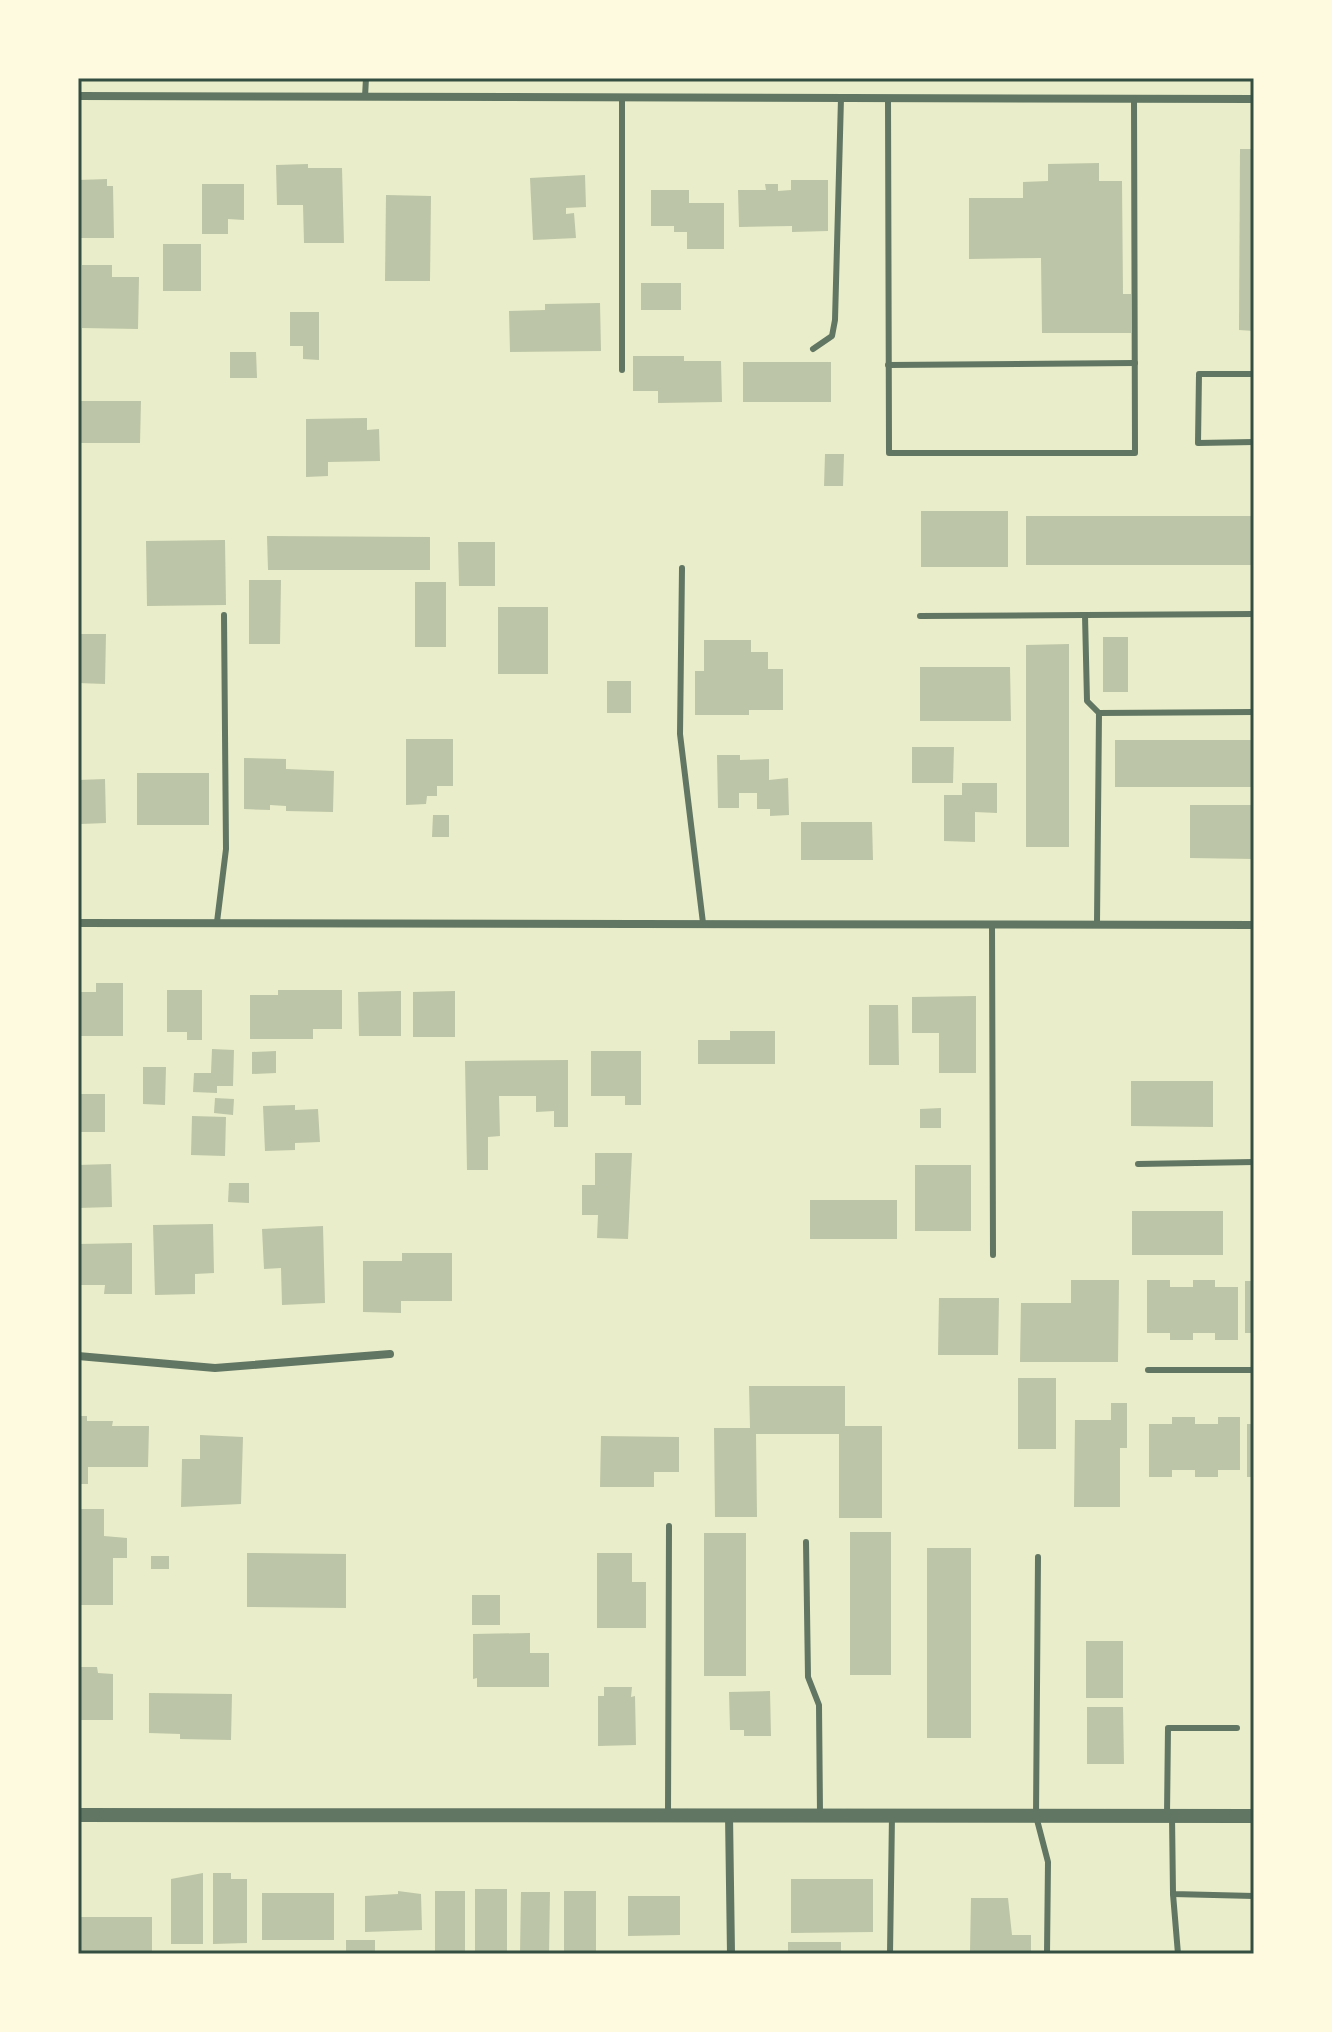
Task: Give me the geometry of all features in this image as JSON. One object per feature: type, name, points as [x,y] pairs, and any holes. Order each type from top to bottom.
[{"type":"street","points":[[78,96],[1254,99]]},
{"type":"street","points":[[78,923],[1254,925]]},
{"type":"street","points":[[78,1356],[215,1368],[390,1354]]},
{"type":"street","points":[[729,1814],[731,1954]]},
{"type":"street","points":[[78,1815],[1254,1816]]},
{"type":"lane","points":[[365,97],[366,78]]},
{"type":"lane","points":[[622,98],[622,370]]},
{"type":"lane","points":[[813,349],[832,336],[835,320],[841,98]]},
{"type":"lane","points":[[888,98],[889,453],[1135,453],[1134,99]]},
{"type":"lane","points":[[888,365],[1135,363]]},
{"type":"lane","points":[[1254,374],[1199,374],[1198,443],[1254,442]]},
{"type":"lane","points":[[682,568],[680,734],[703,923]]},
{"type":"lane","points":[[920,616],[1254,614]]},
{"type":"lane","points":[[217,922],[226,849],[224,615]]},
{"type":"lane","points":[[1085,615],[1087,701],[1099,713],[1254,712]]},
{"type":"lane","points":[[1097,924],[1099,713]]},
{"type":"lane","points":[[992,924],[993,1255]]},
{"type":"lane","points":[[1138,1164],[1254,1162]]},
{"type":"lane","points":[[1148,1370],[1254,1370]]},
{"type":"lane","points":[[668,1814],[669,1526]]},
{"type":"lane","points":[[806,1542],[808,1677],[819,1705],[820,1814]]},
{"type":"lane","points":[[1038,1557],[1036,1816],[1048,1862],[1047,1954]]},
{"type":"lane","points":[[1178,1954],[1169,1816],[1168,1728],[1237,1728]]},
{"type":"lane","points":[[890,1954],[892,1815]]},
{"type":"lane","points":[[1173,1894],[1254,1896]]},
{"type":"building","points":[[1240,149],[1254,149],[1254,331],[1239,330]]},
{"type":"building","points":[[1099,163],[1099,181],[1122,181],[1123,294],[1131,294],[1131,333],[1042,333],[1041,258],[969,259],[969,198],[1023,198],[1023,182],[1048,181],[1048,164]]},
{"type":"building","points":[[308,164],[308,168],[342,168],[344,243],[304,243],[303,205],[277,205],[276,165]]},
{"type":"building","points":[[585,175],[586,207],[566,208],[566,214],[574,213],[576,238],[533,240],[530,178]]},
{"type":"building","points":[[107,179],[107,186],[113,186],[114,238],[78,238],[78,180]]},
{"type":"building","points":[[791,180],[828,180],[828,231],[792,232],[792,226],[739,227],[738,190],[766,190],[765,184],[778,184],[778,191],[791,190]]},
{"type":"building","points":[[202,184],[244,184],[244,220],[228,219],[228,234],[202,234]]},
{"type":"building","points":[[651,190],[689,190],[689,203],[724,203],[724,249],[687,249],[687,232],[674,232],[674,226],[651,226]]},
{"type":"building","points":[[386,195],[431,196],[430,281],[385,281]]},
{"type":"building","points":[[163,244],[201,244],[201,291],[163,291]]},
{"type":"building","points":[[82,265],[112,265],[112,277],[139,277],[138,329],[82,328]]},
{"type":"building","points":[[641,283],[681,283],[681,310],[641,310]]},
{"type":"building","points":[[600,303],[601,351],[510,352],[509,311],[545,310],[545,304]]},
{"type":"building","points":[[290,312],[319,312],[319,360],[303,359],[303,346],[290,346]]},
{"type":"building","points":[[230,352],[256,352],[257,378],[230,378]]},
{"type":"building","points":[[633,356],[684,356],[684,361],[721,361],[722,402],[658,403],[658,391],[633,391]]},
{"type":"building","points":[[743,362],[831,362],[831,402],[743,402]]},
{"type":"building","points":[[78,401],[141,401],[140,443],[78,443]]},
{"type":"building","points":[[367,418],[367,430],[379,429],[380,461],[328,462],[328,476],[306,477],[306,419]]},
{"type":"building","points":[[825,454],[844,454],[843,486],[824,486]]},
{"type":"building","points":[[921,511],[1008,511],[1008,567],[921,567]]},
{"type":"building","points":[[1026,516],[1254,516],[1254,565],[1026,565]]},
{"type":"building","points":[[267,536],[430,537],[430,570],[268,570]]},
{"type":"building","points":[[225,540],[226,605],[147,606],[146,541]]},
{"type":"building","points":[[458,542],[495,542],[495,586],[459,586]]},
{"type":"building","points":[[249,580],[281,580],[280,644],[249,644]]},
{"type":"building","points":[[415,582],[446,582],[446,647],[415,647]]},
{"type":"building","points":[[498,607],[548,607],[548,674],[498,674]]},
{"type":"building","points":[[78,634],[106,634],[105,684],[78,683]]},
{"type":"building","points":[[1103,637],[1128,637],[1128,692],[1103,692]]},
{"type":"building","points":[[704,640],[751,640],[751,652],[768,652],[768,669],[783,669],[783,710],[749,710],[749,715],[695,715],[695,671],[704,671]]},
{"type":"building","points":[[1069,644],[1069,847],[1026,847],[1026,645]]},
{"type":"building","points":[[920,667],[1010,667],[1011,721],[920,721]]},
{"type":"building","points":[[607,681],[631,681],[631,713],[607,713]]},
{"type":"building","points":[[406,739],[453,739],[453,786],[437,786],[437,796],[427,796],[426,804],[406,805]]},
{"type":"building","points":[[1115,740],[1254,740],[1254,787],[1115,787]]},
{"type":"building","points":[[912,747],[954,747],[953,783],[912,783]]},
{"type":"building","points":[[717,755],[740,755],[740,760],[769,759],[769,780],[788,778],[789,815],[770,816],[770,809],[757,809],[757,793],[739,793],[739,808],[718,808]]},
{"type":"building","points":[[244,758],[286,759],[286,769],[334,771],[333,812],[286,811],[286,806],[270,805],[270,810],[244,809]]},
{"type":"building","points":[[137,773],[209,773],[209,825],[137,825]]},
{"type":"building","points":[[105,779],[106,823],[81,824],[78,780]]},
{"type":"building","points":[[962,783],[997,783],[997,813],[975,812],[975,842],[944,841],[944,795],[962,795]]},
{"type":"building","points":[[1190,805],[1254,805],[1254,859],[1190,858]]},
{"type":"building","points":[[433,815],[449,815],[449,837],[432,837]]},
{"type":"building","points":[[801,822],[872,822],[873,860],[801,860]]},
{"type":"building","points":[[96,983],[123,983],[123,1036],[78,1036],[78,992],[96,992]]},
{"type":"building","points":[[167,990],[202,990],[202,1040],[187,1040],[187,1032],[167,1032]]},
{"type":"building","points":[[278,990],[342,990],[342,1029],[313,1029],[313,1039],[250,1039],[250,995],[278,995]]},
{"type":"building","points":[[401,991],[401,1036],[359,1036],[358,992]]},
{"type":"building","points":[[455,991],[455,1037],[413,1037],[413,992]]},
{"type":"building","points":[[976,996],[976,1073],[939,1073],[939,1033],[912,1033],[912,997]]},
{"type":"building","points":[[869,1005],[898,1005],[899,1065],[869,1065]]},
{"type":"building","points":[[730,1031],[775,1031],[775,1064],[698,1064],[698,1040],[730,1040]]},
{"type":"building","points":[[212,1049],[234,1050],[233,1086],[217,1086],[217,1093],[193,1092],[194,1073],[211,1073]]},
{"type":"building","points":[[276,1051],[276,1073],[252,1074],[252,1052]]},
{"type":"building","points":[[591,1051],[641,1051],[641,1105],[625,1105],[625,1096],[591,1096]]},
{"type":"building","points":[[568,1060],[568,1127],[554,1127],[554,1111],[536,1112],[536,1096],[499,1096],[500,1136],[488,1137],[488,1170],[467,1170],[465,1061]]},
{"type":"building","points":[[143,1067],[166,1067],[165,1105],[143,1104]]},
{"type":"building","points":[[1131,1081],[1213,1081],[1213,1127],[1131,1126]]},
{"type":"building","points":[[78,1094],[105,1094],[105,1132],[78,1132]]},
{"type":"building","points":[[215,1098],[234,1099],[233,1115],[214,1113]]},
{"type":"building","points":[[295,1105],[295,1110],[318,1109],[320,1142],[295,1143],[295,1150],[265,1151],[263,1106]]},
{"type":"building","points":[[941,1108],[941,1128],[920,1128],[920,1109]]},
{"type":"building","points":[[192,1116],[226,1117],[225,1156],[191,1155]]},
{"type":"building","points":[[595,1153],[632,1153],[628,1239],[597,1238],[598,1215],[582,1215],[582,1185],[595,1185]]},
{"type":"building","points":[[111,1164],[112,1207],[78,1208],[78,1165]]},
{"type":"building","points":[[915,1165],[971,1165],[971,1231],[915,1231]]},
{"type":"building","points":[[229,1183],[249,1183],[249,1203],[228,1202]]},
{"type":"building","points":[[810,1200],[897,1200],[897,1239],[810,1239]]},
{"type":"building","points":[[1132,1211],[1223,1211],[1223,1255],[1132,1255]]},
{"type":"building","points":[[213,1224],[214,1273],[195,1274],[195,1294],[155,1295],[153,1225]]},
{"type":"building","points":[[323,1226],[325,1303],[282,1305],[281,1268],[264,1269],[262,1229]]},
{"type":"building","points":[[132,1243],[132,1294],[104,1294],[105,1285],[78,1285],[78,1244]]},
{"type":"building","points":[[402,1253],[452,1253],[452,1301],[401,1301],[401,1313],[363,1312],[363,1261],[402,1261]]},
{"type":"building","points":[[1071,1280],[1119,1280],[1118,1362],[1020,1362],[1021,1303],[1071,1303]]},
{"type":"building","points":[[1147,1280],[1170,1280],[1170,1287],[1193,1287],[1193,1280],[1215,1280],[1215,1287],[1238,1287],[1238,1340],[1215,1340],[1215,1333],[1193,1333],[1193,1340],[1170,1340],[1170,1333],[1147,1333]]},
{"type":"building","points":[[1245,1281],[1254,1281],[1254,1333],[1245,1333]]},
{"type":"building","points":[[939,1298],[999,1298],[998,1355],[938,1355]]},
{"type":"building","points":[[1018,1378],[1056,1378],[1056,1449],[1018,1449]]},
{"type":"building","points":[[749,1386],[845,1386],[845,1426],[882,1426],[882,1518],[839,1518],[839,1434],[756,1434],[757,1517],[715,1517],[714,1428],[750,1428]]},
{"type":"building","points":[[1111,1403],[1127,1403],[1127,1448],[1120,1448],[1120,1507],[1074,1507],[1075,1420],[1111,1420]]},
{"type":"building","points":[[78,1416],[87,1416],[87,1421],[113,1421],[112,1426],[149,1426],[148,1467],[88,1467],[88,1484],[78,1484]]},
{"type":"building","points":[[1172,1417],[1195,1417],[1195,1424],[1218,1424],[1218,1417],[1240,1417],[1240,1470],[1218,1470],[1218,1477],[1195,1477],[1195,1470],[1172,1470],[1172,1477],[1149,1477],[1149,1424],[1172,1424]]},
{"type":"building","points":[[1247,1424],[1254,1424],[1254,1477],[1247,1477]]},
{"type":"building","points":[[200,1435],[243,1437],[241,1504],[181,1507],[182,1459],[200,1459]]},
{"type":"building","points":[[601,1436],[679,1437],[679,1472],[654,1472],[654,1487],[600,1487]]},
{"type":"building","points":[[78,1509],[104,1509],[104,1536],[127,1538],[127,1558],[113,1558],[113,1605],[78,1605]]},
{"type":"building","points":[[850,1532],[891,1532],[891,1675],[850,1675]]},
{"type":"building","points":[[704,1533],[746,1533],[746,1676],[704,1676]]},
{"type":"building","points":[[927,1548],[971,1548],[971,1738],[927,1738]]},
{"type":"building","points":[[247,1553],[346,1554],[346,1608],[247,1607]]},
{"type":"building","points":[[597,1553],[632,1553],[632,1582],[646,1582],[646,1628],[597,1628]]},
{"type":"building","points":[[151,1556],[169,1556],[169,1569],[151,1569]]},
{"type":"building","points":[[472,1595],[500,1595],[500,1625],[472,1625]]},
{"type":"building","points":[[530,1633],[530,1653],[549,1653],[549,1687],[477,1687],[477,1678],[473,1679],[473,1634]]},
{"type":"building","points":[[1086,1641],[1123,1641],[1123,1698],[1086,1698]]},
{"type":"building","points":[[78,1667],[97,1667],[98,1673],[113,1674],[113,1720],[78,1720]]},
{"type":"building","points":[[604,1687],[632,1687],[636,1745],[598,1746],[598,1696],[604,1696]]},
{"type":"building","points":[[770,1691],[771,1736],[744,1736],[744,1730],[730,1730],[729,1692]]},
{"type":"building","points":[[149,1693],[232,1694],[231,1740],[180,1739],[180,1734],[149,1733]]},
{"type":"building","points":[[1087,1707],[1123,1707],[1124,1764],[1087,1764]]},
{"type":"building","points":[[203,1873],[203,1944],[171,1944],[171,1879]]},
{"type":"building","points":[[213,1873],[231,1873],[231,1879],[247,1879],[247,1943],[213,1944]]},
{"type":"building","points":[[791,1879],[873,1879],[873,1932],[791,1933]]},
{"type":"building","points":[[475,1889],[507,1889],[507,1954],[475,1954]]},
{"type":"building","points":[[398,1891],[421,1894],[422,1930],[365,1932],[365,1896],[398,1894]]},
{"type":"building","points":[[435,1891],[465,1891],[465,1954],[435,1954]]},
{"type":"building","points":[[564,1891],[596,1891],[596,1953],[564,1952]]},
{"type":"building","points":[[521,1892],[550,1892],[549,1954],[520,1953]]},
{"type":"building","points":[[262,1893],[334,1893],[334,1940],[262,1940]]},
{"type":"building","points":[[628,1896],[680,1896],[680,1935],[628,1936]]},
{"type":"building","points":[[971,1898],[1008,1898],[1012,1935],[1031,1935],[1031,1954],[970,1951]]},
{"type":"building","points":[[78,1917],[152,1917],[152,1954],[78,1954]]},
{"type":"building","points":[[346,1940],[375,1940],[375,1954],[346,1954]]},
{"type":"building","points":[[788,1942],[841,1942],[841,1954],[788,1954]]}]
